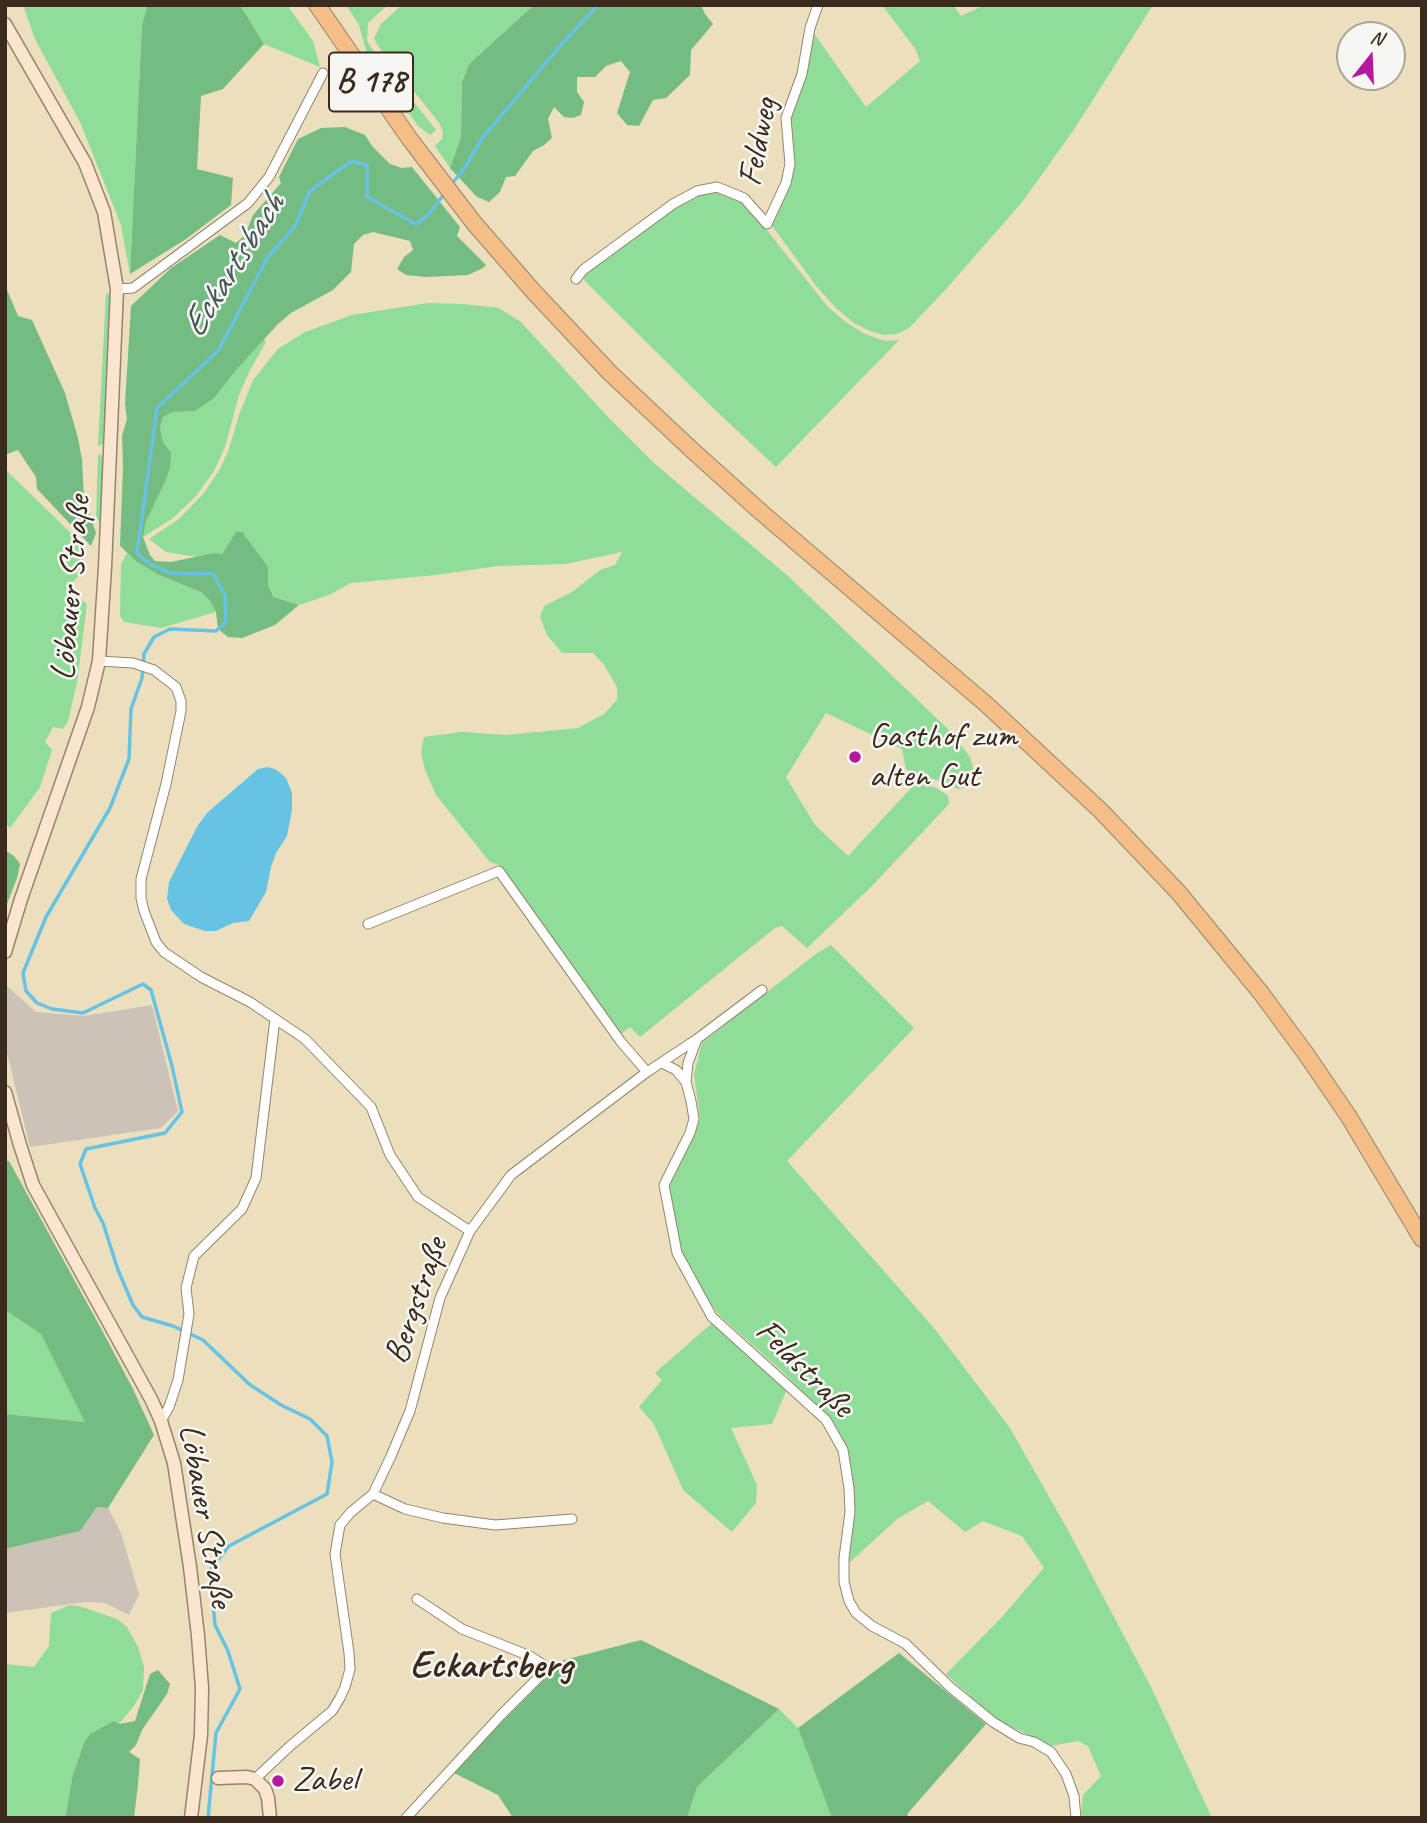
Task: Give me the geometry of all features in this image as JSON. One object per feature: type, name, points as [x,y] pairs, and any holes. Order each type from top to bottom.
[{"type":"highway","name":"B 178","points":[[317,5],[410,138],[474,223],[610,373],[762,513],[986,704],[1101,811],[1179,893],[1261,993],[1306,1054],[1349,1117],[1422,1239]]},
{"type":"main road","name":"Löbauer Straße","points":[[5,24],[85,163],[104,212],[117,294],[99,661],[88,707],[5,952]]},
{"type":"main road","name":"Löbauer Straße","points":[[5,1092],[33,1185],[142,1382],[161,1421],[174,1464],[198,1636],[202,1688],[201,1735],[206,1778],[191,1818]]},
{"type":"main road","points":[[206,1778],[255,1779],[265,1789],[270,1818]]},
{"type":"street","name":"Feldweg","points":[[576,279],[583,270],[673,204],[697,191],[717,187],[744,198],[767,224],[786,183],[790,164],[786,118],[802,74],[810,28],[818,5]]},
{"type":"street","points":[[117,294],[133,288],[248,203],[280,158],[323,73]]},
{"type":"street","points":[[99,661],[132,663],[154,670],[176,687],[181,701],[166,784],[141,879],[144,911],[156,942],[164,952],[201,977],[250,1002],[305,1039],[371,1107],[390,1155],[418,1197],[470,1231]]},
{"type":"street","points":[[368,923],[499,871],[621,1042],[648,1072]]},
{"type":"street","name":"Bergstraße","points":[[255,1779],[332,1711],[340,1698],[350,1669],[335,1554],[341,1525],[351,1512],[373,1494],[410,1411],[440,1298],[470,1231],[511,1175],[762,990]]},
{"type":"street","points":[[161,1421],[173,1396],[185,1342],[190,1314],[186,1288],[194,1256],[242,1209],[256,1178],[275,1019]]},
{"type":"street","name":"Feldstraße","points":[[697,1039],[688,1063],[686,1082],[694,1119],[690,1133],[664,1185],[677,1254],[712,1317],[826,1420],[843,1450],[850,1512],[844,1582],[849,1601],[856,1613],[872,1626],[906,1644],[993,1722],[1019,1738],[1034,1742],[1051,1752],[1066,1774],[1074,1796],[1076,1818]]},
{"type":"street","points":[[662,1063],[676,1070],[686,1082]]},
{"type":"street","points":[[373,1494],[405,1509],[443,1518],[495,1525],[572,1519]]},
{"type":"street","points":[[406,1818],[548,1668],[530,1656],[462,1629],[417,1599]]},
{"type":"shaded area","points":[[7,986],[36,1012],[84,1016],[152,1005],[178,1111],[161,1128],[30,1147],[5,1045]]},
{"type":"shaded area","points":[[97,1507],[108,1508],[121,1533],[139,1594],[129,1615],[105,1603],[86,1602],[5,1613],[5,1549],[79,1531]]},
{"type":"green space","points":[[23,5],[152,5],[142,25],[130,274],[121,225],[80,122],[35,39]]},
{"type":"green space","points":[[148,5],[240,5],[264,44],[223,89],[201,96],[197,169],[233,178],[231,205],[186,239],[130,274],[142,25]]},
{"type":"green space","points":[[240,5],[287,5],[313,41],[320,67],[264,44]]},
{"type":"green space","points":[[346,5],[388,5],[368,23],[367,40],[436,130],[430,135],[418,126],[366,50],[359,25]]},
{"type":"green space","points":[[402,5],[534,5],[469,64],[462,82],[461,137],[450,168],[435,146],[442,139],[440,124],[374,38],[381,24]]},
{"type":"green space","points":[[534,5],[701,5],[713,24],[691,50],[690,75],[666,98],[653,100],[639,126],[627,125],[617,113],[630,72],[621,61],[606,66],[595,77],[577,77],[577,92],[584,102],[581,115],[564,117],[554,107],[548,119],[552,138],[533,151],[515,176],[506,177],[500,192],[489,202],[477,197],[450,168],[461,137],[462,82],[469,64]]},
{"type":"green space","points":[[882,5],[953,5],[961,16],[985,5],[1153,5],[1075,128],[1023,201],[909,328],[897,334],[883,335],[854,323],[836,308],[817,287],[770,223],[787,187],[788,125],[792,106],[807,73],[813,32],[866,107],[920,61],[916,50]]},
{"type":"green space","points":[[345,127],[365,135],[390,164],[402,168],[412,167],[460,227],[457,236],[486,265],[468,275],[406,275],[397,269],[404,257],[413,250],[410,241],[373,232],[363,235],[354,244],[351,272],[333,290],[291,313],[278,324],[214,398],[195,411],[173,412],[163,417],[160,428],[163,442],[171,453],[170,467],[146,522],[143,537],[150,555],[155,561],[171,562],[214,553],[222,554],[236,532],[242,532],[268,567],[268,585],[274,597],[299,605],[275,625],[242,638],[228,637],[218,629],[216,612],[201,592],[159,575],[137,562],[120,546],[122,436],[127,419],[125,404],[131,306],[171,268],[220,235],[236,243],[245,235],[253,215],[281,183],[279,177],[298,139],[321,128]]},
{"type":"green space","points":[[705,192],[720,192],[736,197],[754,214],[828,307],[847,323],[865,334],[885,341],[899,340],[776,467],[584,280],[585,274],[685,201]]},
{"type":"green space","points":[[5,285],[18,316],[32,320],[65,393],[82,460],[84,498],[96,533],[91,546],[37,489],[36,477],[18,450],[5,455]]},
{"type":"green space","points":[[108,293],[111,301],[104,442],[98,446],[106,294]]},
{"type":"green space","points":[[428,303],[499,308],[521,322],[655,464],[787,575],[952,733],[970,757],[975,774],[968,784],[958,789],[923,777],[906,769],[902,749],[826,713],[786,777],[815,825],[848,856],[918,783],[943,792],[948,796],[949,804],[871,887],[807,948],[782,926],[775,928],[640,1037],[630,1027],[621,1034],[501,866],[490,862],[436,795],[425,770],[421,752],[424,737],[462,732],[506,735],[578,728],[604,714],[617,700],[617,687],[604,665],[593,653],[562,653],[547,635],[540,617],[544,606],[572,592],[600,570],[615,565],[622,552],[566,564],[498,566],[351,583],[329,595],[299,605],[275,597],[268,585],[268,567],[236,532],[222,554],[197,557],[166,552],[149,539],[179,519],[204,493],[229,449],[253,380],[278,349],[305,332],[352,315]]},
{"type":"green space","points":[[264,339],[266,342],[239,395],[225,447],[214,471],[196,496],[173,518],[143,537],[146,522],[165,482],[171,453],[163,442],[160,428],[163,417],[173,412],[195,411]]},
{"type":"green space","points":[[100,454],[104,459],[100,524],[96,516]]},
{"type":"green space","points":[[5,469],[84,546],[82,564],[86,568],[66,589],[87,604],[77,683],[68,721],[63,729],[53,727],[45,742],[52,750],[40,787],[10,828],[5,822]]},
{"type":"green space","points":[[127,553],[159,575],[201,592],[216,612],[161,628],[124,622],[120,616],[121,564]]},
{"type":"green space","points":[[5,850],[20,864],[5,909]]},
{"type":"green space","points":[[831,945],[914,1028],[787,1161],[934,1328],[1010,1428],[1151,1687],[1212,1818],[1081,1818],[1083,1795],[1101,1776],[1088,1746],[1078,1741],[1051,1746],[1008,1725],[990,1715],[946,1674],[1002,1617],[1044,1568],[1022,1536],[983,1521],[965,1532],[928,1501],[897,1519],[849,1563],[854,1511],[852,1479],[846,1450],[837,1428],[783,1372],[719,1315],[684,1259],[667,1186],[700,1119],[694,1074],[702,1043]]},
{"type":"green space","points":[[5,1161],[9,1161],[104,1334],[154,1435],[108,1508],[97,1507],[80,1531],[5,1549],[5,1414],[85,1422],[41,1334],[5,1310]]},
{"type":"green space","points":[[5,1310],[41,1334],[86,1422],[5,1414]]},
{"type":"green space","points":[[712,1323],[787,1389],[772,1424],[731,1428],[757,1485],[756,1503],[732,1532],[683,1490],[654,1424],[639,1407],[662,1380],[655,1373]]},
{"type":"green space","points":[[70,1605],[117,1619],[127,1627],[138,1647],[144,1667],[143,1690],[119,1724],[113,1722],[90,1734],[84,1743],[73,1774],[65,1818],[5,1818],[5,1664],[34,1667],[49,1646],[51,1613]]},
{"type":"green space","points":[[641,1640],[779,1709],[697,1787],[687,1818],[513,1818],[498,1795],[452,1772],[564,1660]]},
{"type":"green space","points":[[899,1653],[986,1724],[908,1813],[907,1818],[832,1818],[798,1728]]},
{"type":"green space","points":[[158,1670],[170,1684],[167,1694],[129,1752],[140,1759],[134,1818],[65,1818],[73,1774],[84,1743],[90,1734],[114,1721],[119,1724],[135,1721],[150,1674]]},
{"type":"green space","points":[[779,1709],[798,1728],[832,1818],[687,1818],[697,1787]]},
{"type":"water","points":[[268,767],[277,770],[286,778],[292,793],[292,810],[287,836],[276,853],[266,892],[249,921],[233,923],[216,931],[205,931],[184,924],[171,910],[167,899],[169,882],[198,825],[208,812],[258,769]]},
{"type":"waterway","name":"Eckartsbach","points":[[452,184],[484,136],[598,5]]},
{"type":"waterway","name":"Eckartsbach","points":[[208,1818],[216,1733],[240,1689],[228,1651],[215,1625],[210,1570],[229,1546],[327,1494],[332,1462],[327,1436],[310,1419],[281,1405],[249,1384],[203,1340],[173,1326],[142,1317],[133,1305],[118,1270],[80,1164],[86,1149],[165,1133],[182,1112],[151,990],[143,984],[83,1013],[52,1009],[37,1003],[26,991],[23,973],[46,917],[110,808],[129,759],[131,709],[142,678],[144,654],[154,637],[170,629],[216,631],[226,622],[225,595],[213,574],[170,573],[150,564],[137,553],[157,408],[218,351],[268,257],[296,225],[309,192],[351,161],[367,165],[367,197],[416,224],[427,216],[445,193]]},
{"type":"place","name":"Gasthof zum alten Gut","points":[[855,757]]},
{"type":"place","name":"Zabel","points":[[278,1781]]},
{"type":"district","name":"Eckartsberg","points":[[491,1667]]}]
